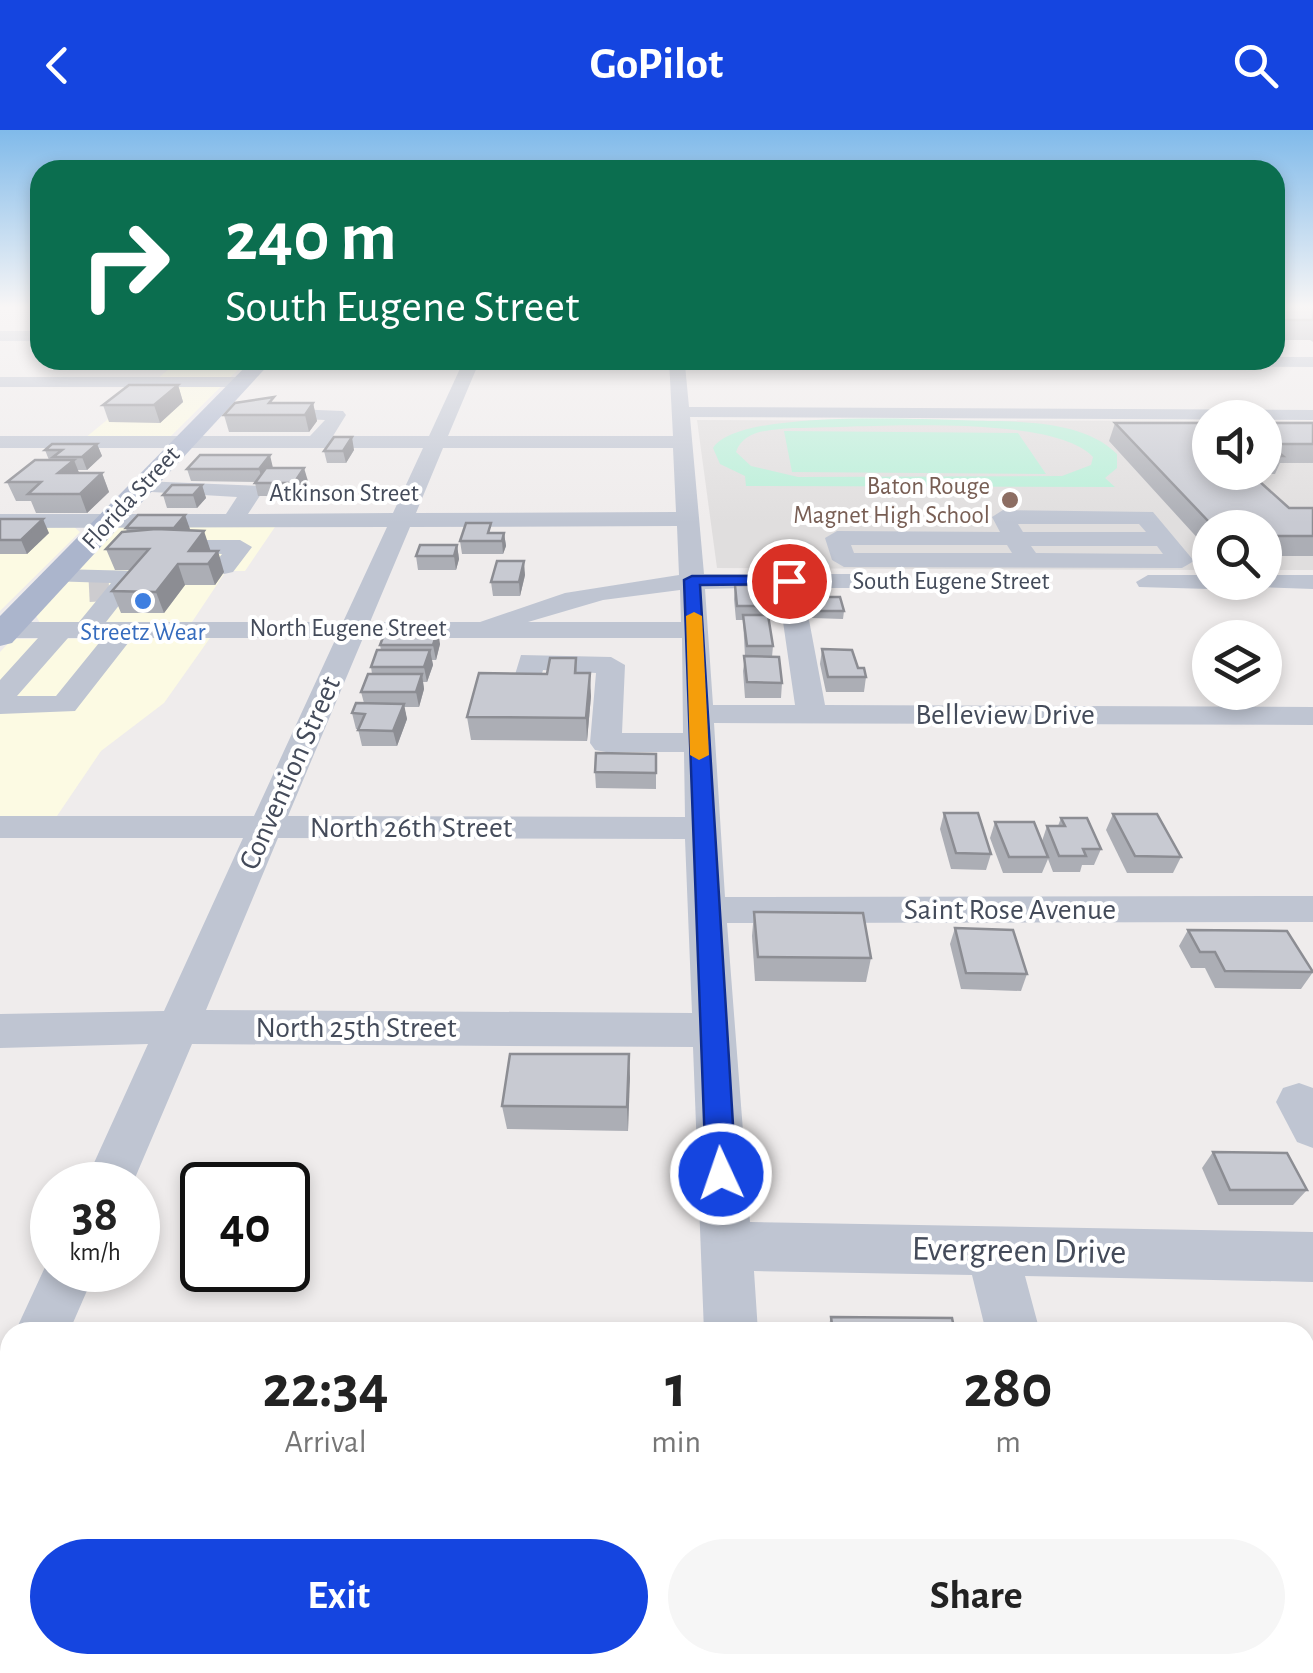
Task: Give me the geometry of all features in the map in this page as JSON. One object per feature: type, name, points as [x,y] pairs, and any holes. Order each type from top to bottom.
[{"type":"main road","name":"Florida Street","points":[[8,626],[93,596],[110,521],[245,379]]},
{"type":"street","points":[[0,399],[30,379]]},
{"type":"street","name":"Convention Street","points":[[118,1162],[463,379]]},
{"type":"street","points":[[678,379],[689,519],[712,1030],[730,1322]]},
{"type":"street","points":[[1094,379],[1130,415]]},
{"type":"street","points":[[0,382],[242,382]]},
{"type":"street","points":[[680,412],[1313,415]]},
{"type":"street","points":[[208,418],[245,414],[337,415],[324,436],[314,442]]},
{"type":"street","points":[[1094,415],[1109,430],[1120,432],[1192,432]]},
{"type":"street","points":[[1282,431],[1313,428]]},
{"type":"street","points":[[0,442],[185,441],[280,458]]},
{"type":"street","points":[[208,458],[314,442],[682,442]]},
{"type":"street","points":[[142,487],[252,491],[232,521]]},
{"type":"street","name":"Atkinson Street","points":[[0,520],[689,519]]},
{"type":"street","points":[[224,567],[260,521]]},
{"type":"street","points":[[1009,527],[1035,575]]},
{"type":"street","points":[[1009,527],[1163,538],[1182,561],[1035,575],[844,560],[837,538],[1009,527]]},
{"type":"street","points":[[0,702],[93,596],[124,546]]},
{"type":"street","points":[[163,546],[240,546]]},
{"type":"street","points":[[1282,568],[1310,579]]},
{"type":"street","name":"South Eugene Street","points":[[486,628],[565,601],[692,580],[1035,575],[1192,581]]},
{"type":"street","points":[[1282,581],[1310,579]]},
{"type":"street","points":[[789,581],[812,714]]},
{"type":"street","points":[[8,626],[93,596]]},
{"type":"street","points":[[0,702],[64,705],[93,596]]},
{"type":"street","name":"North Eugene Street","points":[[8,626],[93,596],[354,628],[695,630]]},
{"type":"street","points":[[525,691],[531,661],[545,662],[551,629]]},
{"type":"street","name":"Belleview Drive","points":[[545,662],[611,664],[606,743],[812,714],[1313,716]]},
{"type":"street","name":"North 26th Street","points":[[0,827],[702,828]]},
{"type":"street","name":"Saint Rose Avenue","points":[[707,910],[1313,908]]},
{"type":"street","name":"North 25th Street","points":[[0,1031],[178,1027],[712,1030]]},
{"type":"street","name":"Evergreen Drive","points":[[725,1246],[1313,1257]]},
{"type":"street","points":[[992,1251],[1011,1322]]},
{"type":"street","points":[[47,1322],[60,1292]]},
{"type":"shaded area","points":[[157,379],[229,379],[170,437],[85,438]]},
{"type":"shaded area","name":"Baton Rouge Magnet High School","points":[[697,420],[1192,421],[1192,490],[1282,490],[1282,421],[1313,421],[1313,570],[1282,570],[1282,510],[1192,510],[1192,570],[717,568]]},
{"type":"shaded area","points":[[0,524],[72,525],[80,532],[0,611]]},
{"type":"shaded area","points":[[277,524],[245,571],[226,571],[192,622],[40,623],[36,616],[121,525]]},
{"type":"shaded area","points":[[210,638],[164,703],[101,751],[57,816],[0,816],[0,652],[12,639]]},
{"type":"green space","points":[[892,418],[1013,422],[1077,431],[1105,444],[1117,454],[1117,468],[1105,478],[1115,487],[746,486],[745,476],[720,464],[713,448],[731,435],[801,421]],"holes":[[[793,428],[997,428],[1038,433],[1071,443],[1093,457],[1091,465],[1062,476],[798,477],[751,466],[736,452],[752,435]]]},
{"type":"green space","points":[[784,431],[1018,433],[1046,474],[792,472]]},
{"type":"building","points":[[129,385],[178,385],[154,405],[103,405]]},
{"type":"building","points":[[274,397],[269,403],[313,403],[305,415],[224,415],[235,403]]},
{"type":"building","points":[[1115,423],[1192,423],[1192,490],[1269,490],[1289,508],[1313,508],[1313,536],[1282,536],[1282,510],[1198,510]]},
{"type":"building","points":[[1282,423],[1313,423],[1313,444],[1282,444]]},
{"type":"building","points":[[334,437],[352,437],[343,451],[324,451]]},
{"type":"building","points":[[52,444],[97,444],[82,457],[53,457],[62,450],[45,450]]},
{"type":"building","points":[[200,455],[270,455],[259,469],[187,469]]},
{"type":"building","points":[[35,460],[74,460],[58,473],[102,473],[80,494],[28,494],[41,482],[7,482]]},
{"type":"building","points":[[266,468],[304,468],[294,483],[255,483]]},
{"type":"building","points":[[172,485],[202,485],[193,495],[163,495]]},
{"type":"building","points":[[138,515],[185,515],[174,528],[126,528]]},
{"type":"building","points":[[0,519],[43,519],[21,540],[0,540]]},
{"type":"building","points":[[466,523],[491,523],[488,533],[504,533],[502,541],[460,541]]},
{"type":"building","points":[[204,531],[189,551],[218,551],[208,564],[178,564],[156,592],[112,591],[149,549],[106,549],[122,532]]},
{"type":"building","points":[[420,545],[457,545],[454,556],[416,556]]},
{"type":"building","points":[[497,561],[524,561],[519,582],[491,582]]},
{"type":"building","points":[[735,585],[767,585],[770,606],[737,606]]},
{"type":"building","points":[[817,597],[840,597],[844,611],[813,611],[811,603],[818,603]]},
{"type":"building","points":[[743,615],[768,615],[773,646],[747,646]]},
{"type":"building","points":[[386,630],[438,630],[433,645],[380,645]]},
{"type":"building","points":[[822,649],[852,650],[866,677],[828,677]]},
{"type":"building","points":[[377,650],[430,650],[424,667],[371,667]]},
{"type":"building","points":[[744,656],[779,657],[782,683],[747,682]]},
{"type":"building","points":[[550,658],[576,658],[575,673],[590,673],[586,718],[467,717],[479,673],[547,674]]},
{"type":"building","points":[[368,674],[422,674],[416,692],[361,692]]},
{"type":"building","points":[[356,703],[404,704],[393,731],[358,730],[365,714],[352,713]]},
{"type":"building","points":[[596,753],[656,754],[656,773],[595,772]]},
{"type":"building","points":[[944,813],[978,813],[991,854],[956,853]]},
{"type":"building","points":[[1113,814],[1157,814],[1181,857],[1135,856]]},
{"type":"building","points":[[1061,818],[1087,818],[1101,849],[1083,849],[1086,856],[1059,856],[1047,826],[1065,826]]},
{"type":"building","points":[[995,822],[1034,822],[1048,857],[1009,857]]},
{"type":"building","points":[[754,912],[863,913],[871,958],[758,957]]},
{"type":"building","points":[[955,928],[1013,930],[1027,974],[966,973]]},
{"type":"building","points":[[1188,930],[1287,931],[1313,972],[1225,971],[1215,952],[1200,952]]},
{"type":"building","points":[[510,1054],[629,1054],[627,1107],[502,1106]]},
{"type":"building","points":[[1213,1152],[1287,1153],[1307,1190],[1230,1190]]},
{"type":"building","points":[[831,1317],[952,1318],[953,1322],[832,1322]]},
{"type":"tunnel","points":[[89,588],[109,587]]},
{"type":"slow traffic","points":[[694,616],[699,755]]},
{"type":"place","name":"Baton Rouge Magnet High School","points":[[1010,500]]},
{"type":"place","name":"Streetz Wear","points":[[143,601]]},
{"type":"route","points":[[721,1174],[692,580],[789,581]]}]
